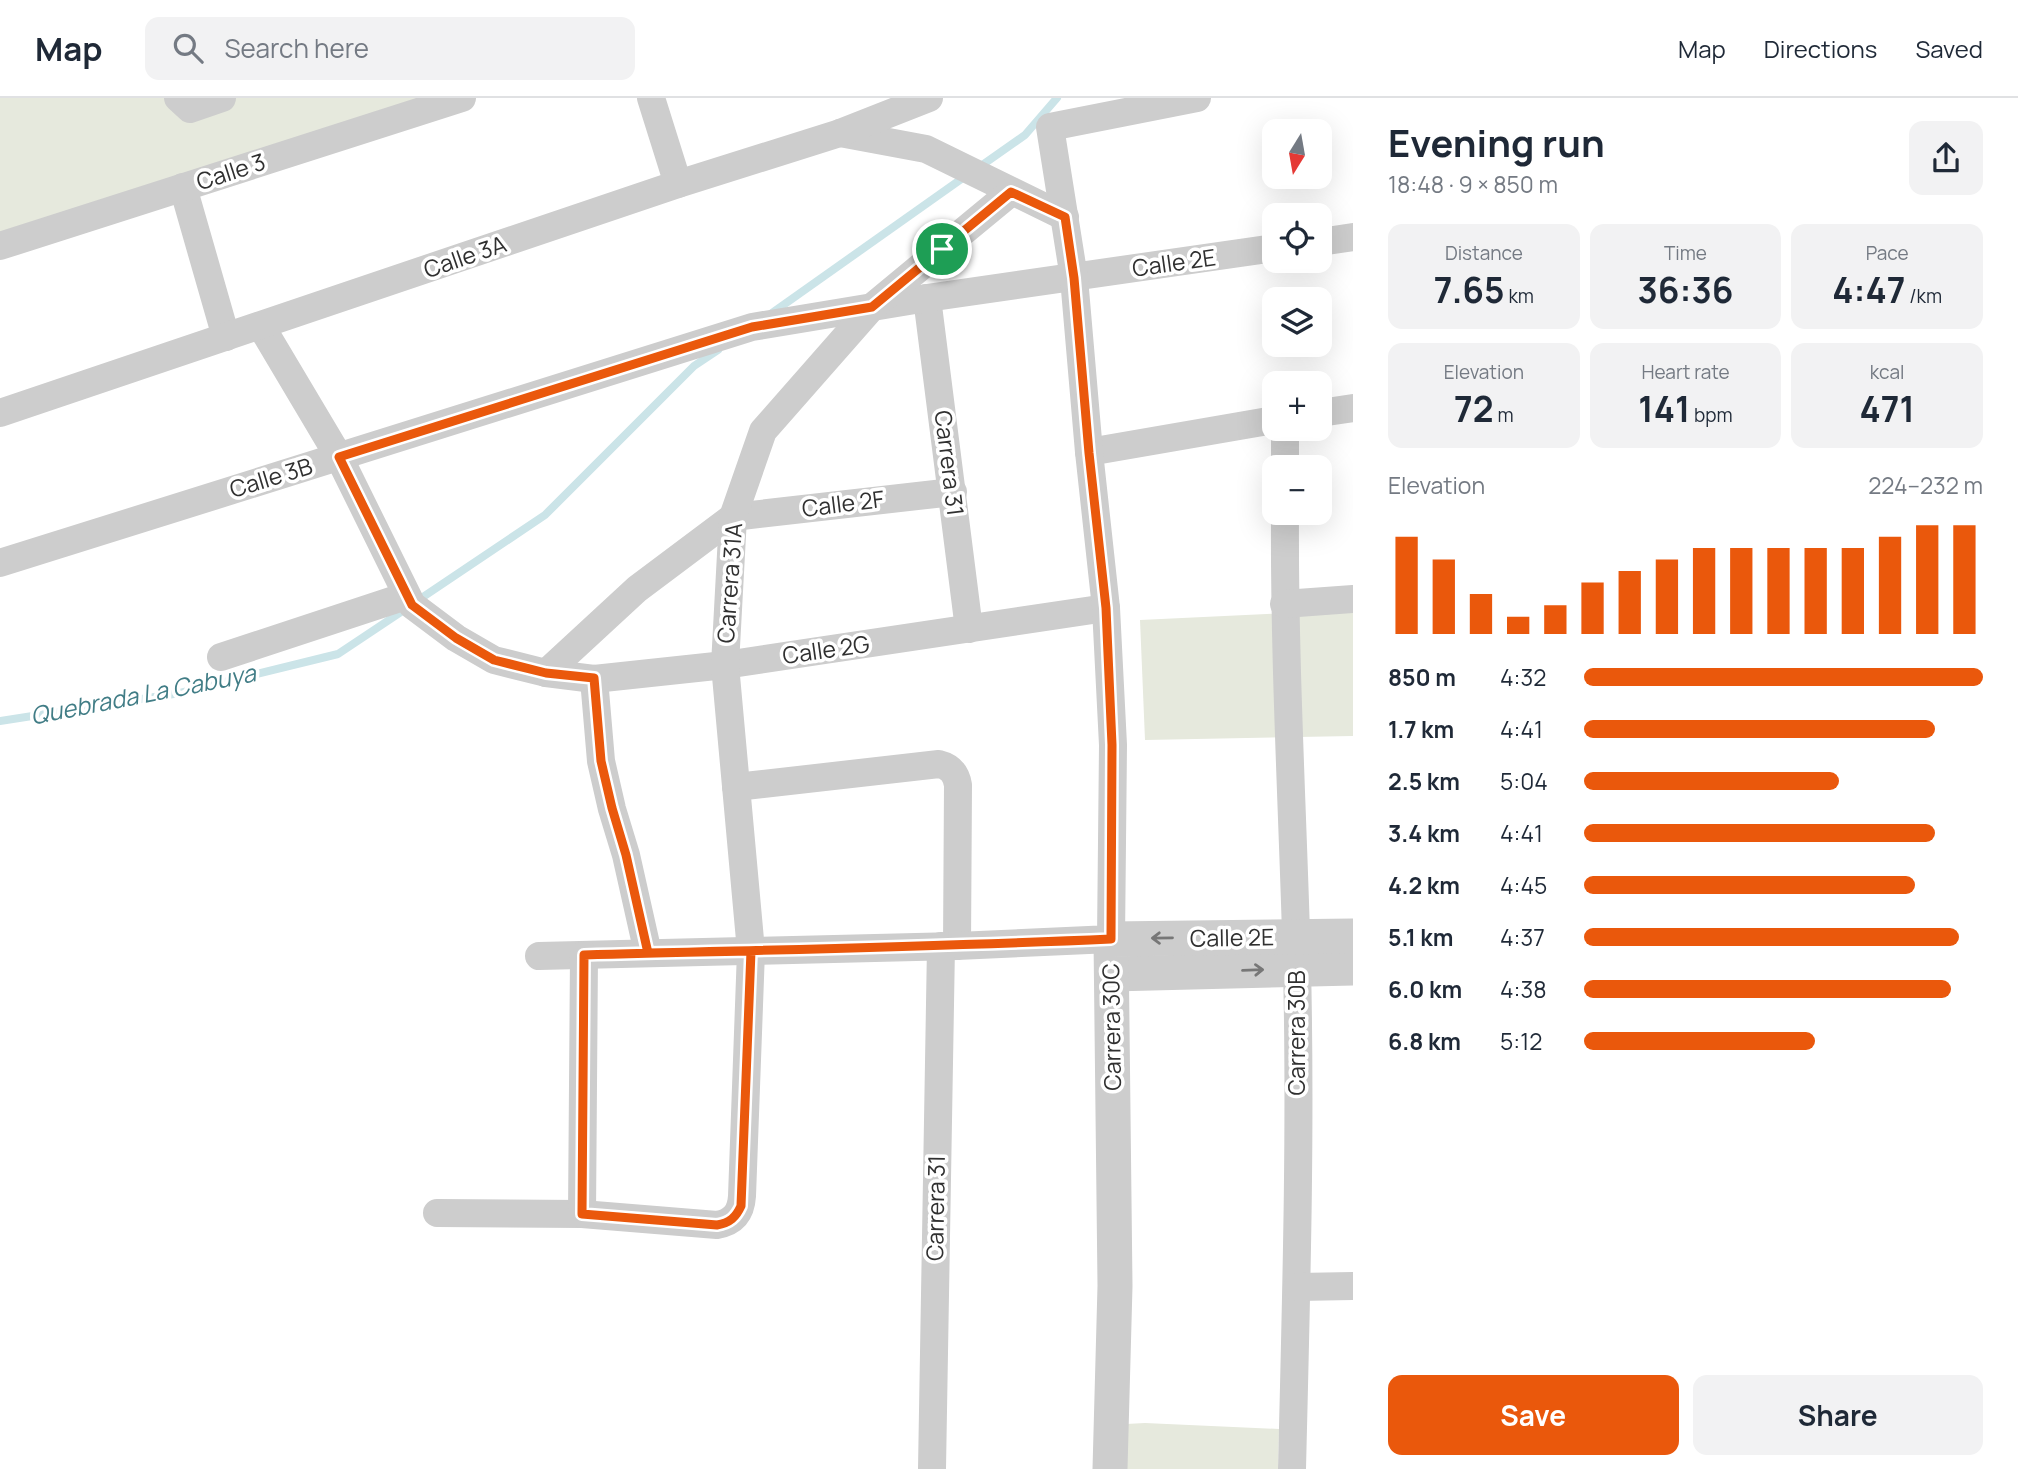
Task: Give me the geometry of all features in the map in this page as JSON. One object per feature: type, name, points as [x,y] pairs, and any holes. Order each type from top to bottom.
[{"type":"street","points":[[184,104],[222,98]]},
{"type":"street","name":"Calle 3","points":[[0,246],[462,98]]},
{"type":"street","points":[[651,98],[678,184]]},
{"type":"street","name":"Calle 3A","points":[[0,413],[678,184],[840,133],[929,98]]},
{"type":"street","points":[[1153,102],[1198,98]]},
{"type":"street","name":"Carrera 30C","points":[[1110,1469],[1115,1286],[1112,745],[1106,608],[1074,278],[1050,127],[1153,102]]},
{"type":"street","points":[[840,133],[926,149],[1065,217]]},
{"type":"street","points":[[183,187],[226,337]]},
{"type":"street","name":"Carrera 31A","points":[[582,1214],[717,1225],[732,1220],[741,1206],[751,951],[725,666],[733,517],[763,431],[872,307],[1011,192]]},
{"type":"street","points":[[1332,240],[1353,237]]},
{"type":"street","name":"Calle 2E","points":[[1074,278],[1262,250]]},
{"type":"street","name":"Calle 3B","points":[[0,563],[752,327],[927,298],[1074,278]]},
{"type":"street","name":"Carrera 31","points":[[927,298],[969,629]]},
{"type":"street","points":[[221,657],[406,596],[339,457],[261,326]]},
{"type":"street","points":[[1332,411],[1353,408]]},
{"type":"street","points":[[1089,453],[1262,422]]},
{"type":"street","name":"Calle 2F","points":[[733,517],[953,492]]},
{"type":"street","points":[[546,673],[637,589],[733,517]]},
{"type":"street","name":"Carrera 30B","points":[[1285,525],[1284,604],[1296,952],[1297,1287],[1292,1469]]},
{"type":"street","name":"Calle 2G","points":[[406,596],[412,605],[456,638],[494,660],[546,673],[594,678],[725,666],[1106,608]]},
{"type":"street","points":[[1284,604],[1353,599]]},
{"type":"street","points":[[594,678],[601,761],[648,953]]},
{"type":"street","name":"Carrera 31","points":[[736,787],[939,764],[946,766],[957,777],[932,1469]]},
{"type":"street","name":"Calle 2E","points":[[1112,974],[1296,952],[1353,936]]},
{"type":"street","points":[[539,956],[949,946],[1111,939]]},
{"type":"street","name":"Calle 2E","points":[[1111,939],[1296,952],[1353,968]]},
{"type":"street","points":[[438,1213],[582,1214],[584,955]]},
{"type":"street","points":[[1297,1287],[1353,1286]]},
{"type":"shaded area","points":[[0,98],[456,98],[0,244]]},
{"type":"shaded area","points":[[1353,610],[1353,736],[1145,740],[1140,620]]},
{"type":"shaded area","points":[[1126,1424],[1279,1429],[1278,1469],[1122,1469]]},
{"type":"waterway","name":"Quebrada La Cabuya","points":[[978,168],[1025,135],[1057,98]]},
{"type":"waterway","name":"Quebrada La Cabuya","points":[[772,313],[967,175]]},
{"type":"waterway","name":"Quebrada La Cabuya","points":[[417,601],[545,515],[694,366],[718,350]]},
{"type":"waterway","name":"Quebrada La Cabuya","points":[[0,721],[180,693],[338,654],[407,608]]},
{"type":"route","points":[[942,249],[872,307],[752,327],[339,457],[412,605],[456,638],[494,660],[546,673],[594,678],[601,761],[648,953],[751,951],[741,1206],[737,1214],[732,1220],[717,1225],[582,1214],[584,955],[648,953],[941,946],[1111,939],[1112,745],[1106,608],[1074,278],[1065,217],[1011,192],[942,249]]}]
